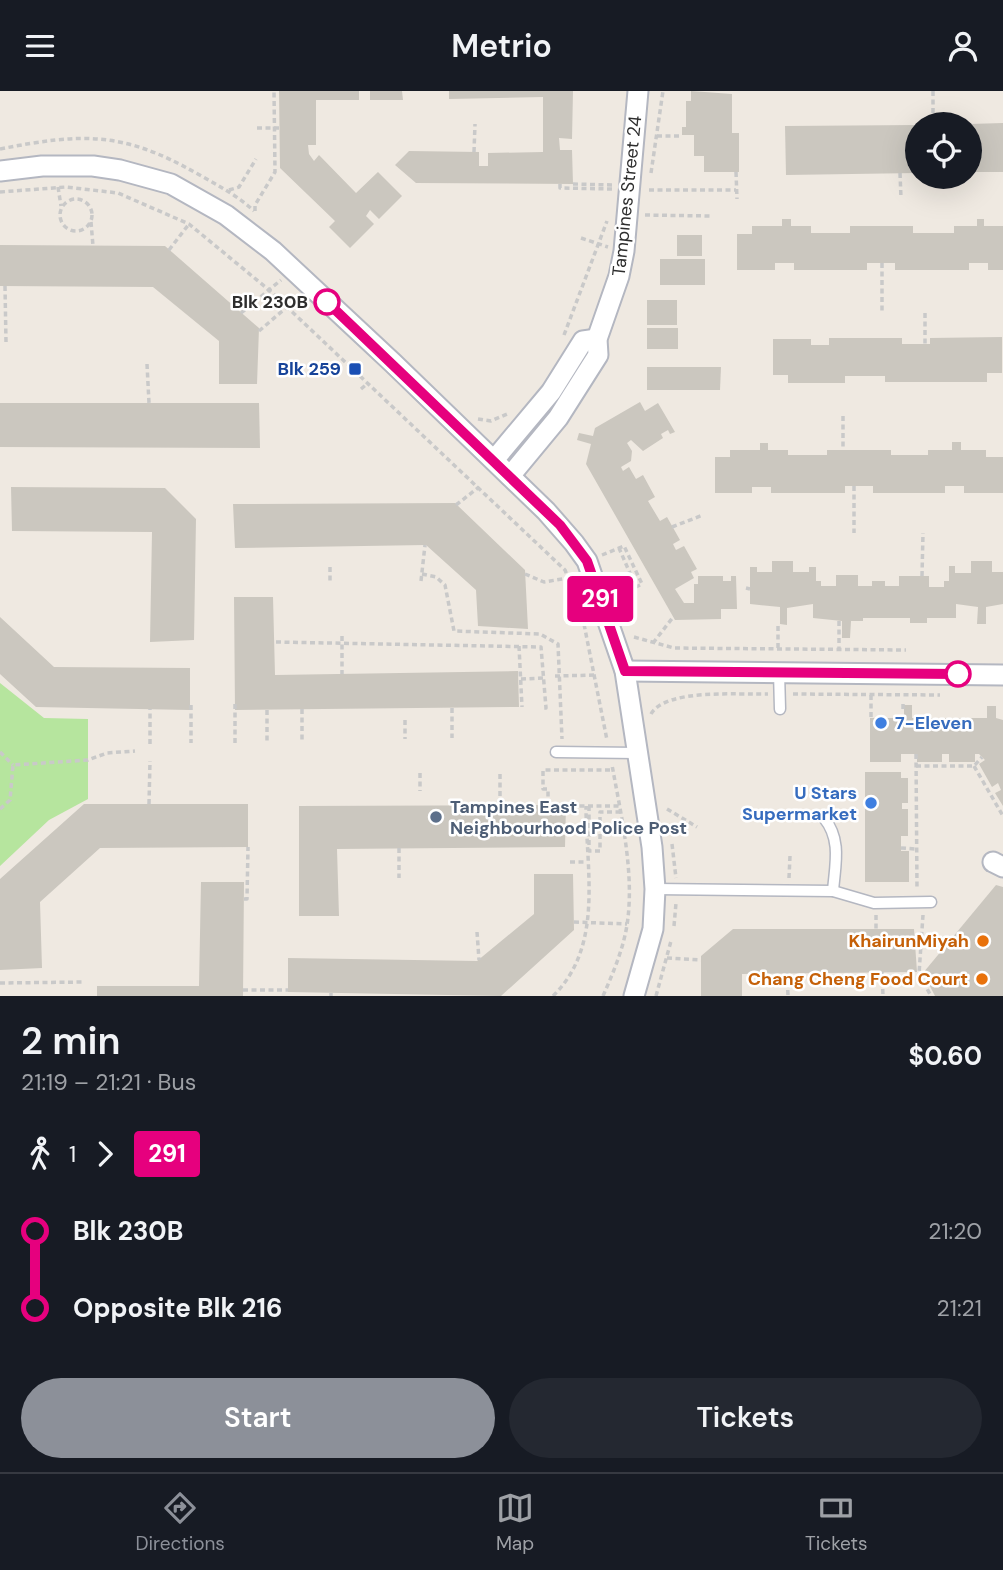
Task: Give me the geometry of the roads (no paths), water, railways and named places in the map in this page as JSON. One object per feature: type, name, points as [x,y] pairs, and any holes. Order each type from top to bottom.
[{"type":"street","name":"Tampines Street 24","points":[[510,476],[562,412],[598,355],[597,339],[619,277],[638,91]]},
{"type":"street","points":[[0,171],[42,166],[93,166],[145,175],[171,184],[226,215],[294,270],[560,525],[587,561],[625,671],[655,889],[653,929],[634,996]]},
{"type":"street","points":[[494,460],[551,392],[583,341],[597,339]]},
{"type":"street","points":[[625,671],[1003,675]]},
{"type":"lane","points":[[779,672],[780,709]]},
{"type":"lane","points":[[560,749],[606,749],[637,753]]},
{"type":"lane","points":[[824,818],[833,829],[836,843],[833,891]]},
{"type":"lane","points":[[655,889],[833,891],[874,903],[931,902]]},
{"type":"place","name":"Blk 230B","points":[[327,302]]},
{"type":"place","name":"Blk 259","points":[[355,369]]},
{"type":"place","name":"7-Eleven","points":[[881,723]]},
{"type":"place","name":"U Stars Supermarket","points":[[871,803]]},
{"type":"place","name":"Tampines East Neighbourhood Police Post","points":[[436,817]]},
{"type":"place","name":"KhairunMiyah","points":[[983,941]]},
{"type":"place","name":"Chang Cheng Food Court","points":[[982,979]]}]
